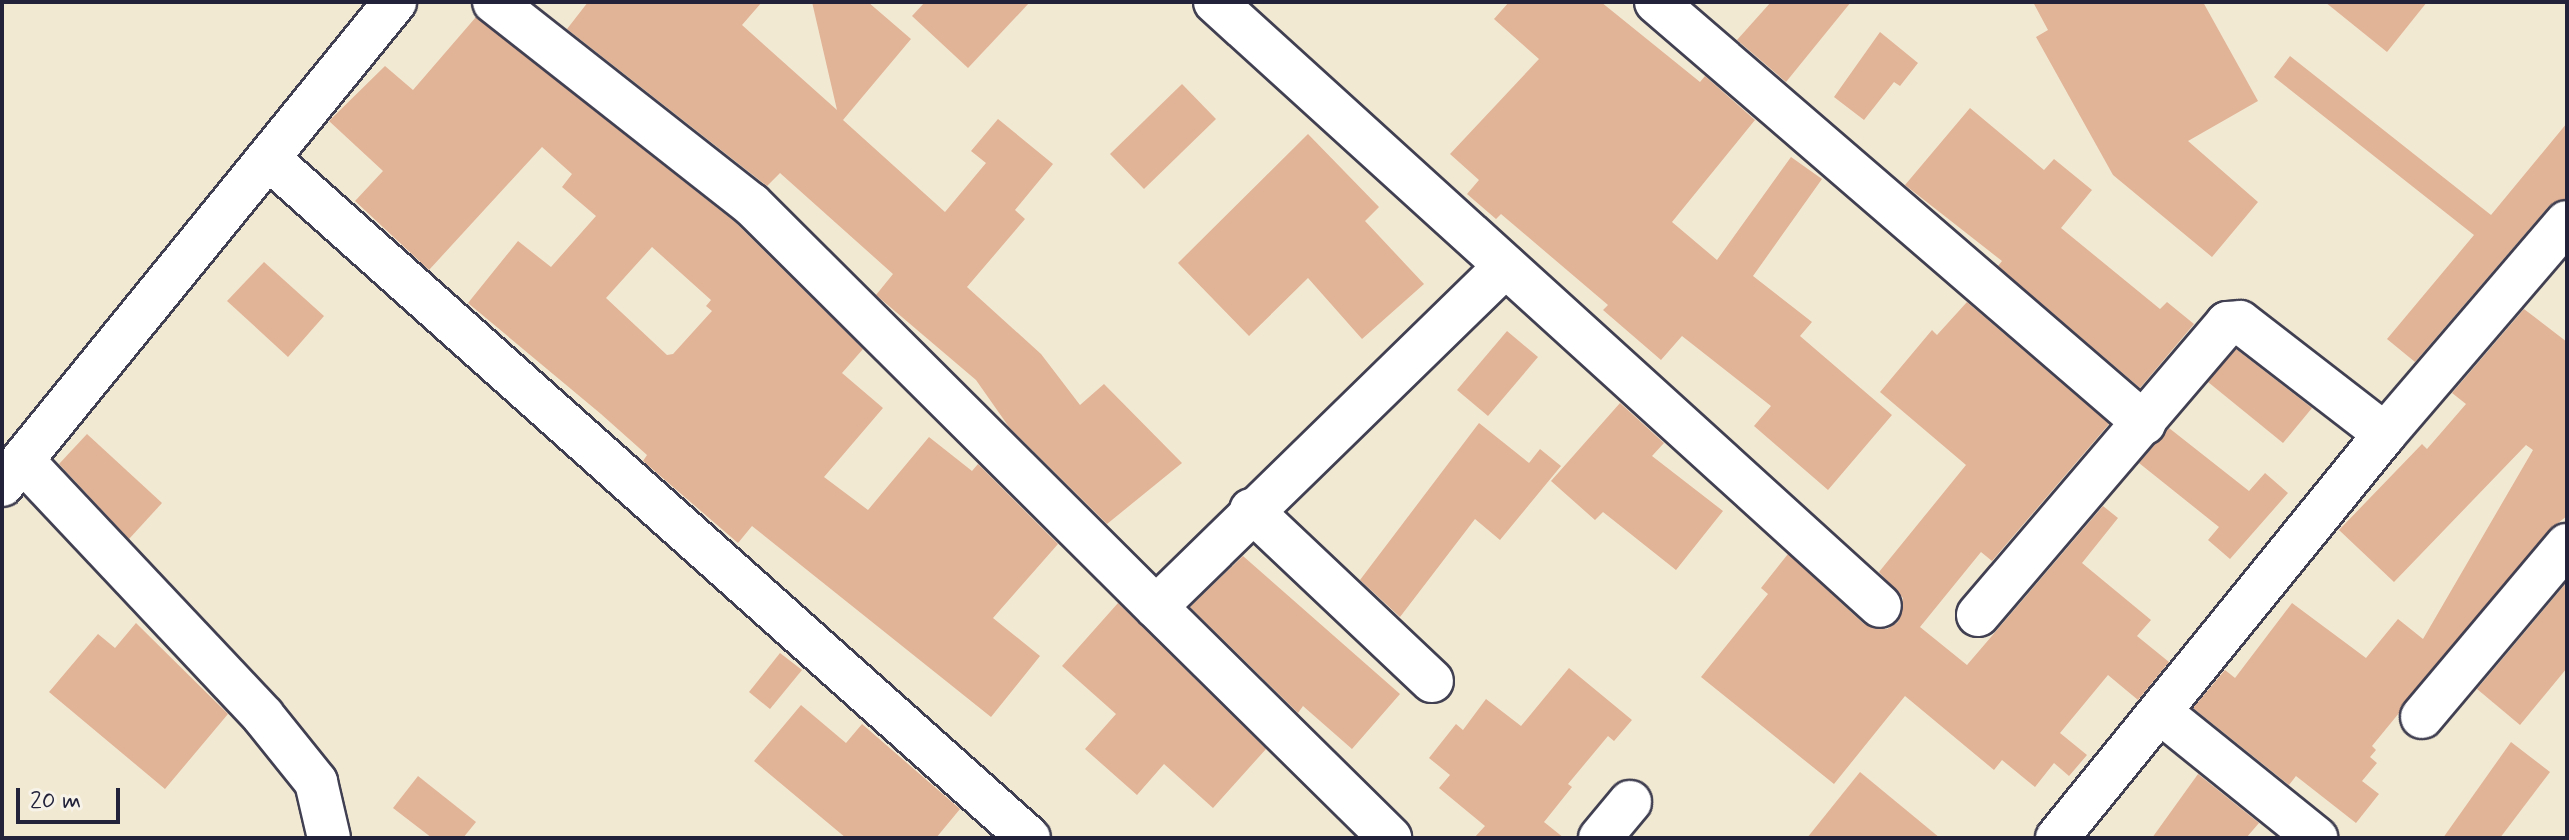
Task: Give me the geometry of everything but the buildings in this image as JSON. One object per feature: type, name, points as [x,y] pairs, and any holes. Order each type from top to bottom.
[{"type":"street","points":[[329,838],[328,813],[308,771],[12,473],[395,2]]},
{"type":"street","points":[[494,2],[751,204],[1390,838]]},
{"type":"street","points":[[1215,2],[1880,606]]},
{"type":"street","points":[[1656,2],[2144,423]]},
{"type":"street","points":[[269,159],[1029,838]]},
{"type":"street","points":[[2057,838],[2385,434],[2567,222]]},
{"type":"street","points":[[1156,607],[1251,510],[1505,266]]},
{"type":"street","points":[[1978,615],[2144,423],[2215,331],[2240,322],[2385,434]]},
{"type":"street","points":[[1251,510],[1432,681]]},
{"type":"street","points":[[2422,717],[2567,545]]},
{"type":"street","points":[[2160,712],[2316,838]]},
{"type":"street","points":[[1600,838],[1630,802]]}]
